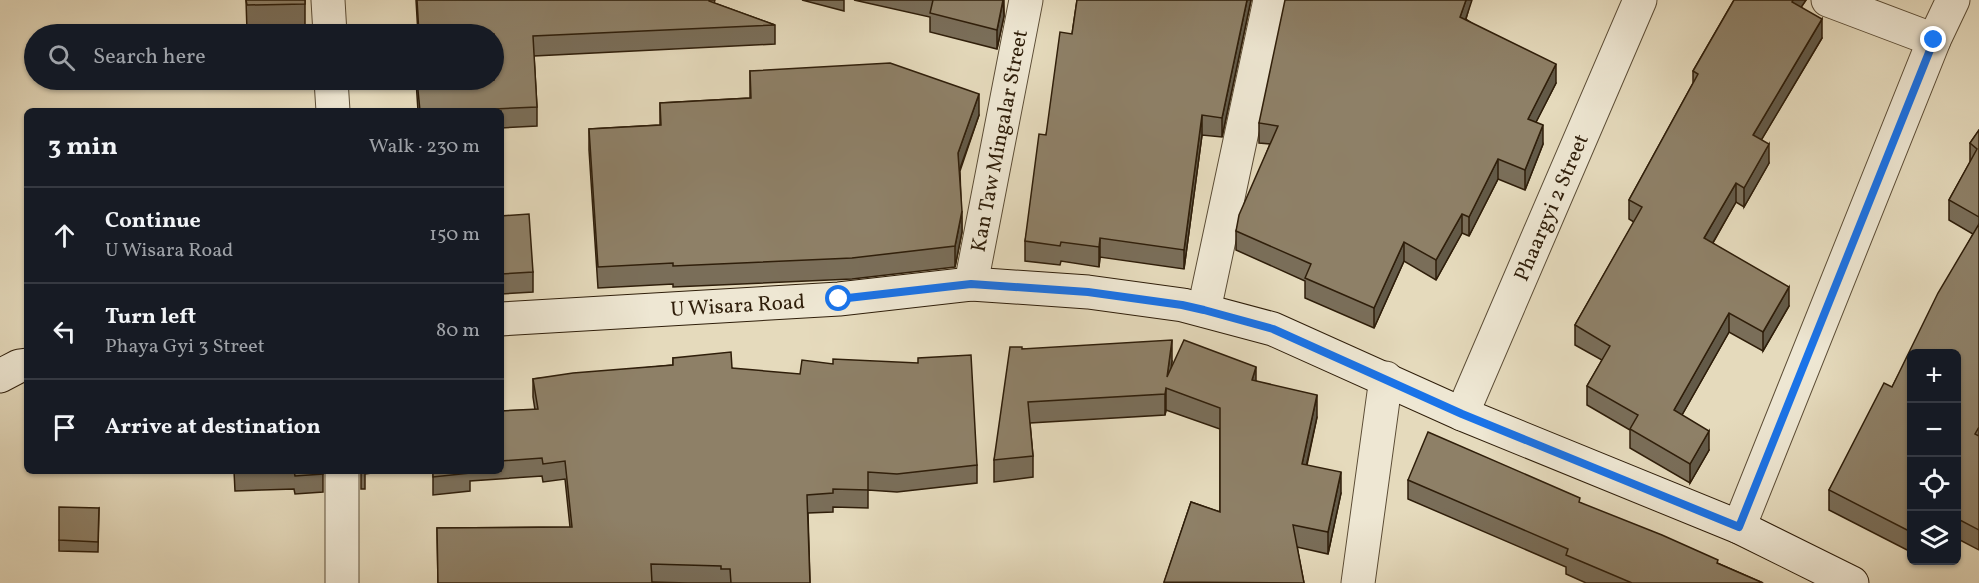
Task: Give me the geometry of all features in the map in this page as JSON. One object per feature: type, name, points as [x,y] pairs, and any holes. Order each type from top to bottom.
[{"type":"street","points":[[328,0],[329,24]]},
{"type":"street","name":"Kan Taw Mingalar Street","points":[[971,284],[1026,0]]},
{"type":"street","points":[[1204,310],[1270,0]]},
{"type":"street","name":"Phaargyi 2 Street","points":[[1462,414],[1640,0]]},
{"type":"street","points":[[1828,0],[1934,40]]},
{"type":"street","points":[[1739,527],[1934,40],[1953,0]]},
{"type":"street","points":[[332,90],[333,108]]},
{"type":"street","name":"U Wisara Road","points":[[504,319],[839,299],[971,284],[1088,292],[1182,305],[1273,329],[1462,414],[1739,527],[1852,583]]},
{"type":"street","points":[[0,376],[24,365]]},
{"type":"street","points":[[1358,583],[1386,378]]},
{"type":"street","points":[[342,474],[342,583]]},
{"type":"building","points":[[246,0],[305,0],[305,4],[247,5]]},
{"type":"building","points":[[417,0],[709,0],[775,25],[533,36],[537,107],[504,109],[420,108],[418,90],[504,90],[504,24],[418,24]]},
{"type":"building","points":[[933,0],[1003,0],[997,30],[930,13]]},
{"type":"building","points":[[1077,0],[1247,0],[1222,118],[1202,115],[1184,250],[1100,238],[1099,247],[1061,242],[1060,246],[1025,241],[1039,134],[1046,135],[1060,32],[1072,34]]},
{"type":"building","points":[[1285,0],[1466,0],[1460,17],[1556,64],[1528,119],[1543,125],[1525,170],[1498,159],[1469,217],[1462,214],[1436,260],[1404,242],[1374,308],[1305,278],[1311,264],[1236,231],[1239,215],[1278,126],[1259,123]]},
{"type":"building","points":[[1734,0],[1793,0],[1792,2],[1822,19],[1753,135],[1769,144],[1744,188],[1736,183],[1704,238],[1789,287],[1763,332],[1729,313],[1674,410],[1709,431],[1690,464],[1630,429],[1638,415],[1587,386],[1610,346],[1575,325],[1642,207],[1629,200],[1698,74],[1693,71]]},
{"type":"building","points":[[890,63],[979,94],[958,153],[962,211],[955,246],[852,258],[598,267],[589,129],[661,125],[660,103],[751,98],[750,71]]},
{"type":"building","points":[[1979,130],[1979,217],[1949,200],[1977,149],[1970,143]]},
{"type":"building","points":[[529,214],[533,272],[504,274],[504,216]]},
{"type":"building","points":[[1979,224],[1979,427],[1975,434],[1979,436],[1979,530],[1961,521],[1961,349],[1911,349],[1938,293]]},
{"type":"building","points":[[1172,340],[1167,377],[1184,340],[1256,367],[1252,380],[1317,395],[1302,464],[1341,472],[1328,532],[1293,525],[1304,583],[1164,582],[1191,502],[1220,512],[1220,408],[1166,388],[1165,394],[1028,402],[1033,456],[994,460],[1010,347],[1022,347],[1022,349]]},
{"type":"building","points":[[731,352],[732,368],[800,374],[802,360],[833,364],[833,359],[918,363],[918,358],[971,355],[977,465],[897,474],[868,472],[868,490],[833,489],[833,493],[807,495],[810,583],[731,583],[730,569],[721,569],[721,566],[651,564],[652,583],[438,583],[437,528],[572,527],[565,461],[543,464],[542,458],[504,461],[504,411],[538,409],[533,379],[573,373],[673,365],[673,358]]},
{"type":"building","points":[[1907,356],[1907,530],[1829,490],[1884,383],[1892,387]]},
{"type":"building","points":[[1428,432],[1580,498],[1579,502],[1718,560],[1717,563],[1763,583],[1632,583],[1566,555],[1568,549],[1408,480]]},
{"type":"building","points":[[295,474],[323,474],[295,476]]},
{"type":"building","points":[[433,474],[461,474],[433,477]]},
{"type":"building","points":[[59,507],[99,508],[98,542],[59,540]]},
{"type":"route","points":[[839,299],[971,284],[1088,292],[1204,310],[1273,329],[1462,414],[1739,527],[1934,40]]}]
